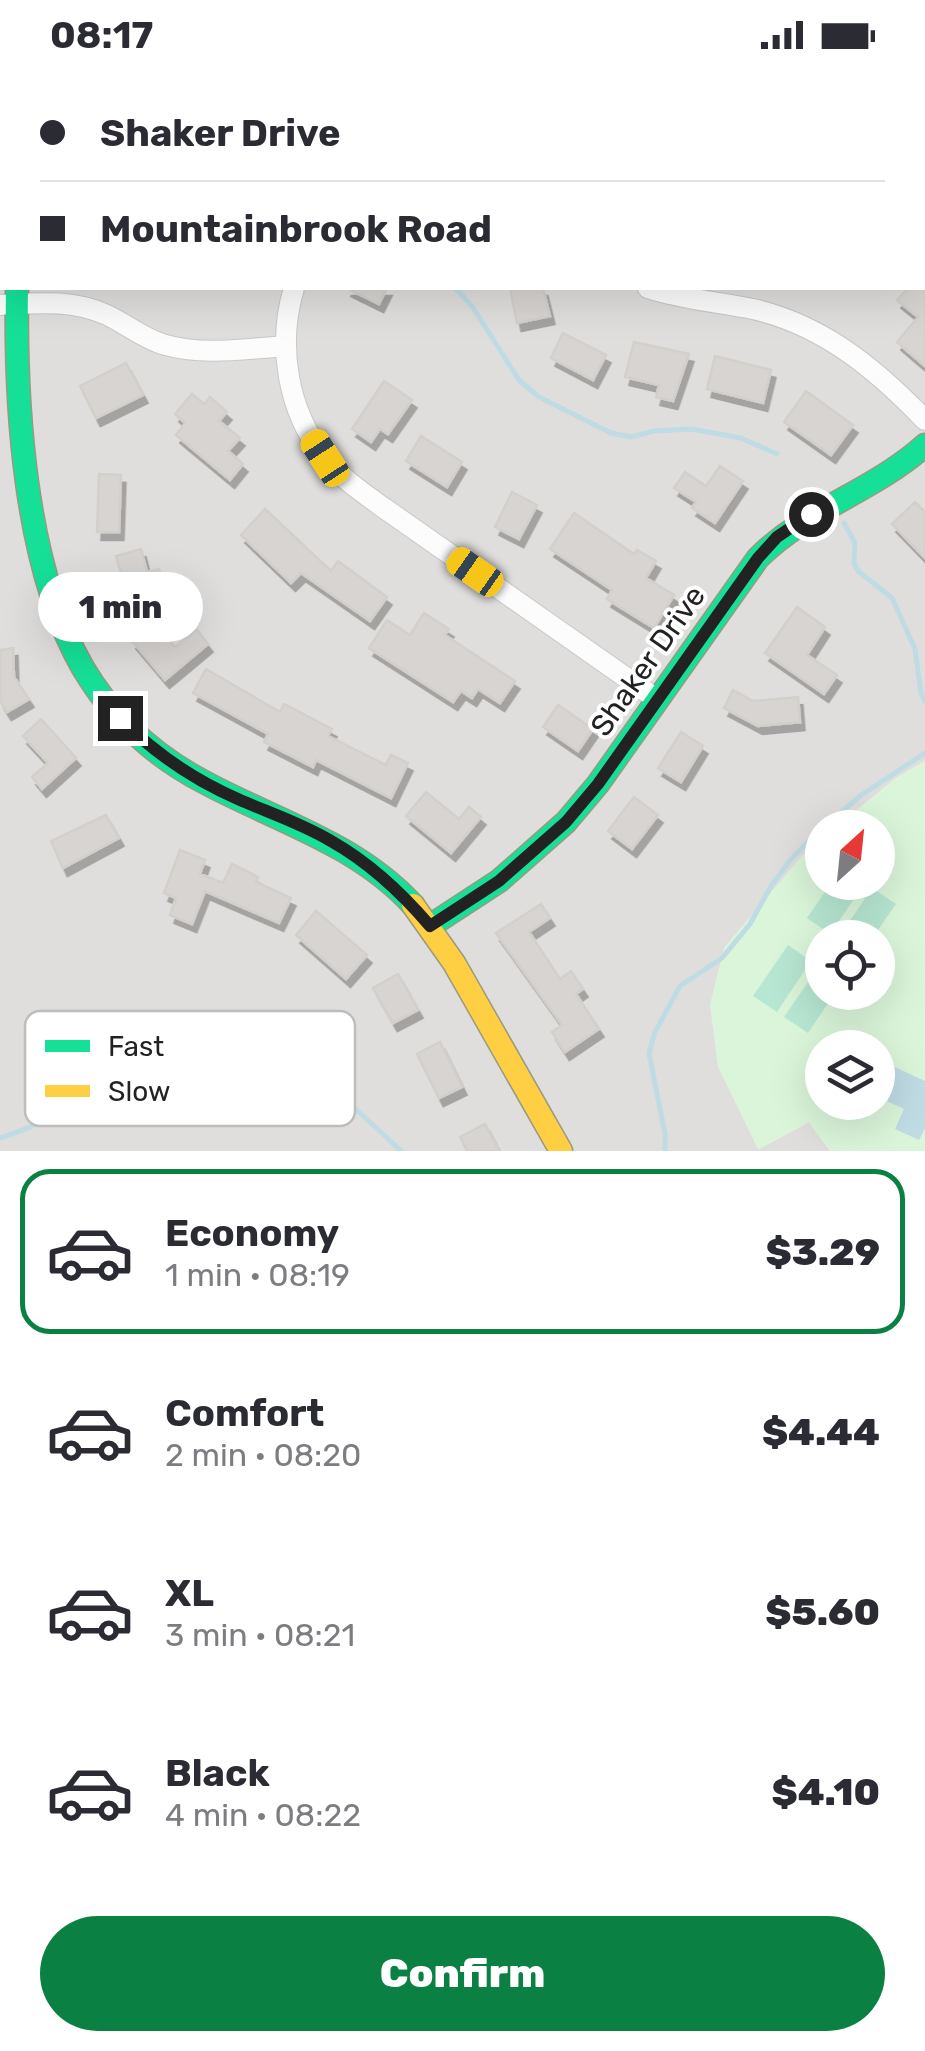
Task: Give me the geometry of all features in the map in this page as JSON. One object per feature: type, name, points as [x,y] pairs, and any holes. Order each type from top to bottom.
[{"type":"street","points":[[294,290],[286,346],[292,392],[302,420],[325,458],[345,479],[658,700]]},
{"type":"street","points":[[667,290],[704,294],[789,320],[832,340],[876,372],[925,420]]},
{"type":"street","points":[[286,346],[189,350],[163,344],[86,308],[11,299],[22,420],[39,533],[57,606],[74,651],[98,690],[132,731],[173,764],[226,794],[330,840],[396,888],[430,926],[561,1151]]},
{"type":"street","name":"Shaker Drive","points":[[430,926],[499,881],[548,840],[598,784],[758,558],[777,537],[811,514],[882,482],[925,446]]},
{"type":"shaded area","points":[[0,290],[925,290],[925,761],[896,778],[857,810],[805,810],[805,853],[724,948],[759,1149],[809,1122],[830,1151],[0,1151]]},
{"type":"green space","points":[[925,761],[925,1151],[830,1151],[809,1122],[758,1149],[718,1067],[710,1005],[724,948],[805,853],[805,900],[895,900],[895,810],[857,810],[896,778]]},
{"type":"green space","points":[[819,900],[853,900],[840,920],[807,918]]},
{"type":"green space","points":[[864,900],[890,900],[896,904],[885,920],[850,920]]},
{"type":"green space","points":[[788,945],[805,957],[805,970],[777,1012],[753,996]]},
{"type":"green space","points":[[805,986],[805,1010],[824,1010],[810,1030],[805,1031],[784,1017]]},
{"type":"water","points":[[895,1067],[925,1081],[925,1128],[919,1140],[895,1129],[904,1109],[895,1105]]},
{"type":"building","points":[[350,290],[386,290],[379,304]]},
{"type":"building","points":[[510,290],[544,290],[550,316],[517,323]]},
{"type":"building","points":[[906,290],[925,292],[925,366],[897,342],[918,317],[897,300]]},
{"type":"building","points":[[563,333],[606,355],[593,380],[551,358]]},
{"type":"building","points":[[634,342],[689,354],[673,401],[656,397],[659,385],[625,377]]},
{"type":"building","points":[[715,356],[771,370],[763,403],[707,389]]},
{"type":"building","points":[[126,363],[143,395],[96,418],[80,386]]},
{"type":"building","points":[[384,381],[412,400],[388,434],[380,429],[371,442],[352,429]]},
{"type":"building","points":[[806,391],[853,425],[831,455],[784,422]]},
{"type":"building","points":[[192,394],[204,404],[210,397],[227,412],[219,421],[240,438],[228,451],[243,464],[230,480],[176,435],[185,423],[175,414]]},
{"type":"building","points":[[421,436],[462,462],[447,487],[406,461]]},
{"type":"building","points":[[720,466],[743,481],[715,523],[692,508],[696,502],[674,488],[685,472],[706,486]]},
{"type":"building","points":[[99,474],[121,475],[119,532],[97,532]]},
{"type":"building","points":[[512,492],[537,505],[519,539],[495,527]]},
{"type":"building","points":[[915,502],[925,512],[925,558],[892,524]]},
{"type":"building","points":[[265,509],[331,571],[338,561],[387,597],[370,621],[301,573],[291,583],[241,535]]},
{"type":"building","points":[[574,513],[634,554],[637,550],[656,561],[646,578],[674,595],[654,628],[607,599],[612,590],[550,549]]},
{"type":"building","points":[[141,549],[147,572],[159,569],[163,583],[152,586],[157,604],[122,613],[115,586],[124,583],[116,556]]},
{"type":"building","points":[[797,607],[825,627],[807,655],[837,675],[824,694],[765,653]]},
{"type":"building","points":[[424,613],[449,629],[445,635],[515,681],[500,703],[478,689],[472,698],[461,691],[453,702],[369,648],[387,620],[410,635]]},
{"type":"building","points":[[155,622],[175,647],[197,630],[208,644],[165,680],[132,641]]},
{"type":"building","points":[[13,648],[14,677],[29,699],[7,712],[0,701],[0,650]]},
{"type":"building","points":[[206,669],[280,712],[284,704],[332,729],[328,736],[386,765],[391,755],[408,763],[391,798],[316,760],[313,767],[264,742],[268,734],[193,693]]},
{"type":"building","points":[[733,690],[753,701],[798,697],[800,722],[758,726],[724,708]]},
{"type":"building","points":[[558,705],[593,729],[578,751],[543,727]]},
{"type":"building","points":[[41,719],[76,758],[42,789],[32,777],[48,763],[23,736]]},
{"type":"building","points":[[681,732],[703,746],[681,782],[658,768]]},
{"type":"building","points":[[426,792],[459,819],[469,807],[481,817],[451,853],[406,816]]},
{"type":"building","points":[[634,797],[658,815],[632,849],[608,831]]},
{"type":"building","points":[[106,815],[119,838],[63,868],[51,841]]},
{"type":"building","points":[[180,850],[205,860],[200,874],[223,883],[232,864],[258,877],[256,882],[291,898],[279,923],[205,891],[192,924],[170,915],[176,898],[164,893]]},
{"type":"building","points":[[541,904],[550,918],[529,932],[560,979],[571,971],[583,989],[576,994],[599,1029],[565,1052],[552,1032],[562,1025],[496,933]]},
{"type":"building","points":[[316,911],[367,955],[346,979],[296,935]]},
{"type":"building","points":[[398,974],[418,1010],[393,1023],[373,988]]},
{"type":"building","points":[[440,1042],[462,1087],[439,1098],[417,1054]]},
{"type":"building","points":[[485,1124],[499,1151],[468,1151],[460,1137]]},
{"type":"waterway","points":[[457,290],[472,306],[519,380],[539,397],[611,433],[631,437],[691,429],[741,438],[777,454]]},
{"type":"waterway","points":[[844,523],[855,543],[854,563],[858,571],[892,598],[915,649],[925,701]]},
{"type":"waterway","points":[[844,810],[925,753]]},
{"type":"waterway","points":[[665,1151],[649,1053],[655,1032],[680,986],[722,958],[750,924],[771,886],[805,845]]},
{"type":"waterway","points":[[355,1108],[401,1151]]},
{"type":"waterway","points":[[0,1138],[32,1126]]},
{"type":"traffic: fast","points":[[17,290],[21,432],[36,534],[63,627],[94,686],[121,719],[168,760],[204,782],[341,849],[391,884],[413,905]]},
{"type":"traffic: fast","points":[[430,926],[499,881],[566,822],[598,784],[758,558],[798,526],[884,475],[925,445]]},
{"type":"traffic: slow","points":[[413,905],[454,963],[561,1151]]},
{"type":"route","points":[[120,718],[173,764],[215,788],[315,832],[365,862],[396,888],[430,926],[499,881],[566,822],[598,784],[758,558],[777,537],[811,514]]}]
